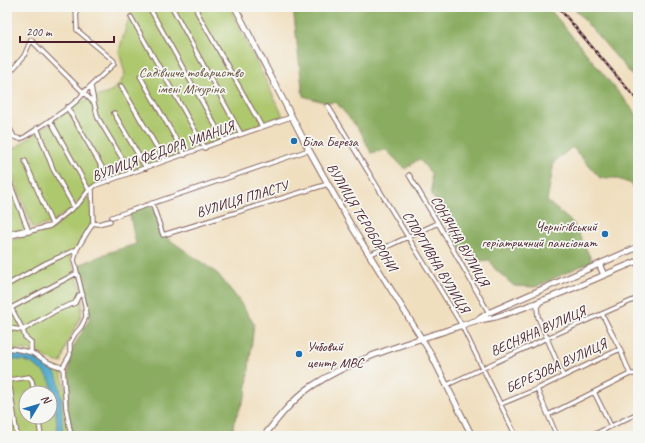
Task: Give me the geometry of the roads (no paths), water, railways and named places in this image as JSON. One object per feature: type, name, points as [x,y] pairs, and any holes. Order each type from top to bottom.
[{"type":"main road","name":"ВУЛИЦЯ ТЕРОБОРОНИ","points":[[235,8],[309,150],[369,255],[421,339],[447,385],[472,436]]},
{"type":"main road","points":[[264,436],[275,421],[294,401],[311,386],[332,374],[366,359],[476,321],[638,247]]},
{"type":"main road","points":[[490,315],[542,300],[638,261]]},
{"type":"main road","points":[[599,264],[604,275]]},
{"type":"street","points":[[7,123],[14,137],[20,139],[67,107],[82,95],[83,92],[114,64],[114,61],[77,30],[76,7]]},
{"type":"street","points":[[149,7],[224,141]]},
{"type":"street","points":[[172,7],[241,134]]},
{"type":"street","points":[[196,7],[197,12],[262,127]]},
{"type":"street","points":[[131,17],[205,148]]},
{"type":"street","points":[[7,76],[24,56],[31,40],[94,103]]},
{"type":"street","points":[[140,76],[185,154]]},
{"type":"street","points":[[91,86],[98,118],[131,173]]},
{"type":"street","points":[[121,86],[165,162]]},
{"type":"street","name":"СПОРТИВНА ВУЛИЦЯ","points":[[328,106],[462,326],[516,436]]},
{"type":"street","points":[[67,107],[110,181]]},
{"type":"street","points":[[114,113],[146,168]]},
{"type":"street","name":"ВУЛИЦЯ ФЕДОРА УМАНЦЯ","points":[[7,237],[52,224],[86,196],[90,189],[96,186],[292,117]]},
{"type":"street","points":[[50,120],[90,189],[93,224],[77,249],[74,260],[85,305],[86,317],[82,327],[75,334],[70,343],[70,355],[63,367],[66,408],[71,436]]},
{"type":"street","points":[[37,128],[54,169],[74,207]]},
{"type":"street","points":[[93,224],[98,224],[152,203],[309,150]]},
{"type":"street","points":[[25,161],[52,224]]},
{"type":"street","name":"СОНЯЧНА ВУЛИЦЯ","points":[[409,175],[490,315]]},
{"type":"street","points":[[7,176],[29,230],[7,234]]},
{"type":"street","name":"ВУЛИЦЯ ПЛАСТУ","points":[[152,203],[163,235],[328,184]]},
{"type":"street","points":[[369,255],[438,223]]},
{"type":"street","points":[[7,285],[46,263],[77,249]]},
{"type":"street","points":[[11,308],[77,273]]},
{"type":"street","points":[[7,328],[23,330],[57,310],[75,303],[79,295],[82,295]]},
{"type":"street","name":"ВЕСНЯНА ВУЛИЦЯ","points":[[447,385],[547,338],[638,298]]},
{"type":"street","points":[[7,300],[23,330],[25,337],[30,342],[31,353]]},
{"type":"street","points":[[542,300],[537,307],[538,317],[563,376]]},
{"type":"street","points":[[602,314],[620,349],[630,374]]},
{"type":"street","points":[[7,348],[18,349],[31,353],[51,365],[63,367]]},
{"type":"street","name":"БЕРЕЗОВА ВУЛИЦЯ","points":[[500,404],[537,389],[620,349]]},
{"type":"street","points":[[548,415],[630,374],[638,372]]},
{"type":"street","points":[[17,436],[8,380],[30,377],[33,385]]},
{"type":"street","points":[[537,389],[557,436]]},
{"type":"street","points":[[594,392],[611,426]]},
{"type":"street","points":[[591,436],[638,413]]},
{"type":"street","points":[[39,425],[41,436]]},
{"type":"water","points":[[17,353],[34,357],[44,361],[51,367],[56,375],[61,395],[63,436],[58,436],[57,425],[58,385],[52,385],[48,377],[34,365],[25,361],[7,360],[7,355]]},
{"type":"railway","points":[[558,7],[638,101]]},
{"type":"place","name":"Біла Береза","points":[[294,141]]},
{"type":"place","name":"Чернігівський геріатричний пансіонат","points":[[605,234]]},
{"type":"place","name":"Учбовий центр МВС","points":[[299,354]]},
{"type":"park label","name":"Садівниче товариство імені Мічуріна","points":[[191,80]]}]
